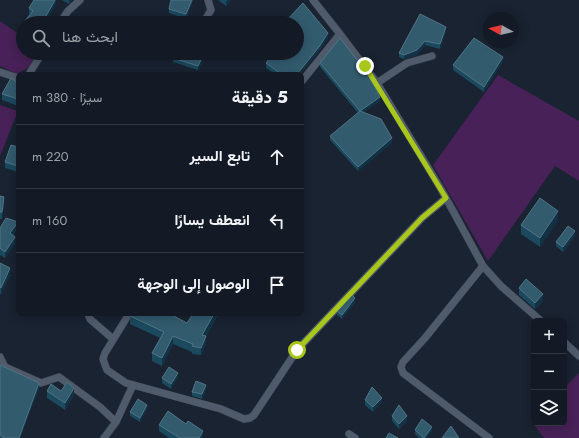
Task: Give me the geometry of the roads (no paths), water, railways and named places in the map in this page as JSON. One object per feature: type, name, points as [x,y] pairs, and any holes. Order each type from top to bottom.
[{"type":"street","points":[[65,16],[80,0]]},
{"type":"street","points":[[207,16],[210,10],[208,0]]},
{"type":"street","points":[[313,0],[377,84],[446,198],[483,266],[501,286],[538,318]]},
{"type":"street","points":[[304,79],[340,34]]},
{"type":"street","points":[[377,84],[404,64],[432,56]]},
{"type":"street","points":[[30,72],[38,60]]},
{"type":"street","points":[[0,72],[16,77]]},
{"type":"street","points":[[128,316],[105,353],[103,359],[107,370],[126,383],[221,409],[244,419],[250,418],[254,415],[297,350],[416,224],[446,198]]},
{"type":"street","points":[[483,266],[425,338],[403,362],[401,367],[403,373],[489,438]]},
{"type":"street","points":[[89,316],[90,319],[113,339]]},
{"type":"street","points":[[567,345],[579,356]]},
{"type":"street","points":[[0,357],[5,367],[40,383],[58,377],[100,407],[116,422]]},
{"type":"street","points":[[104,438],[116,422],[133,385]]}]
